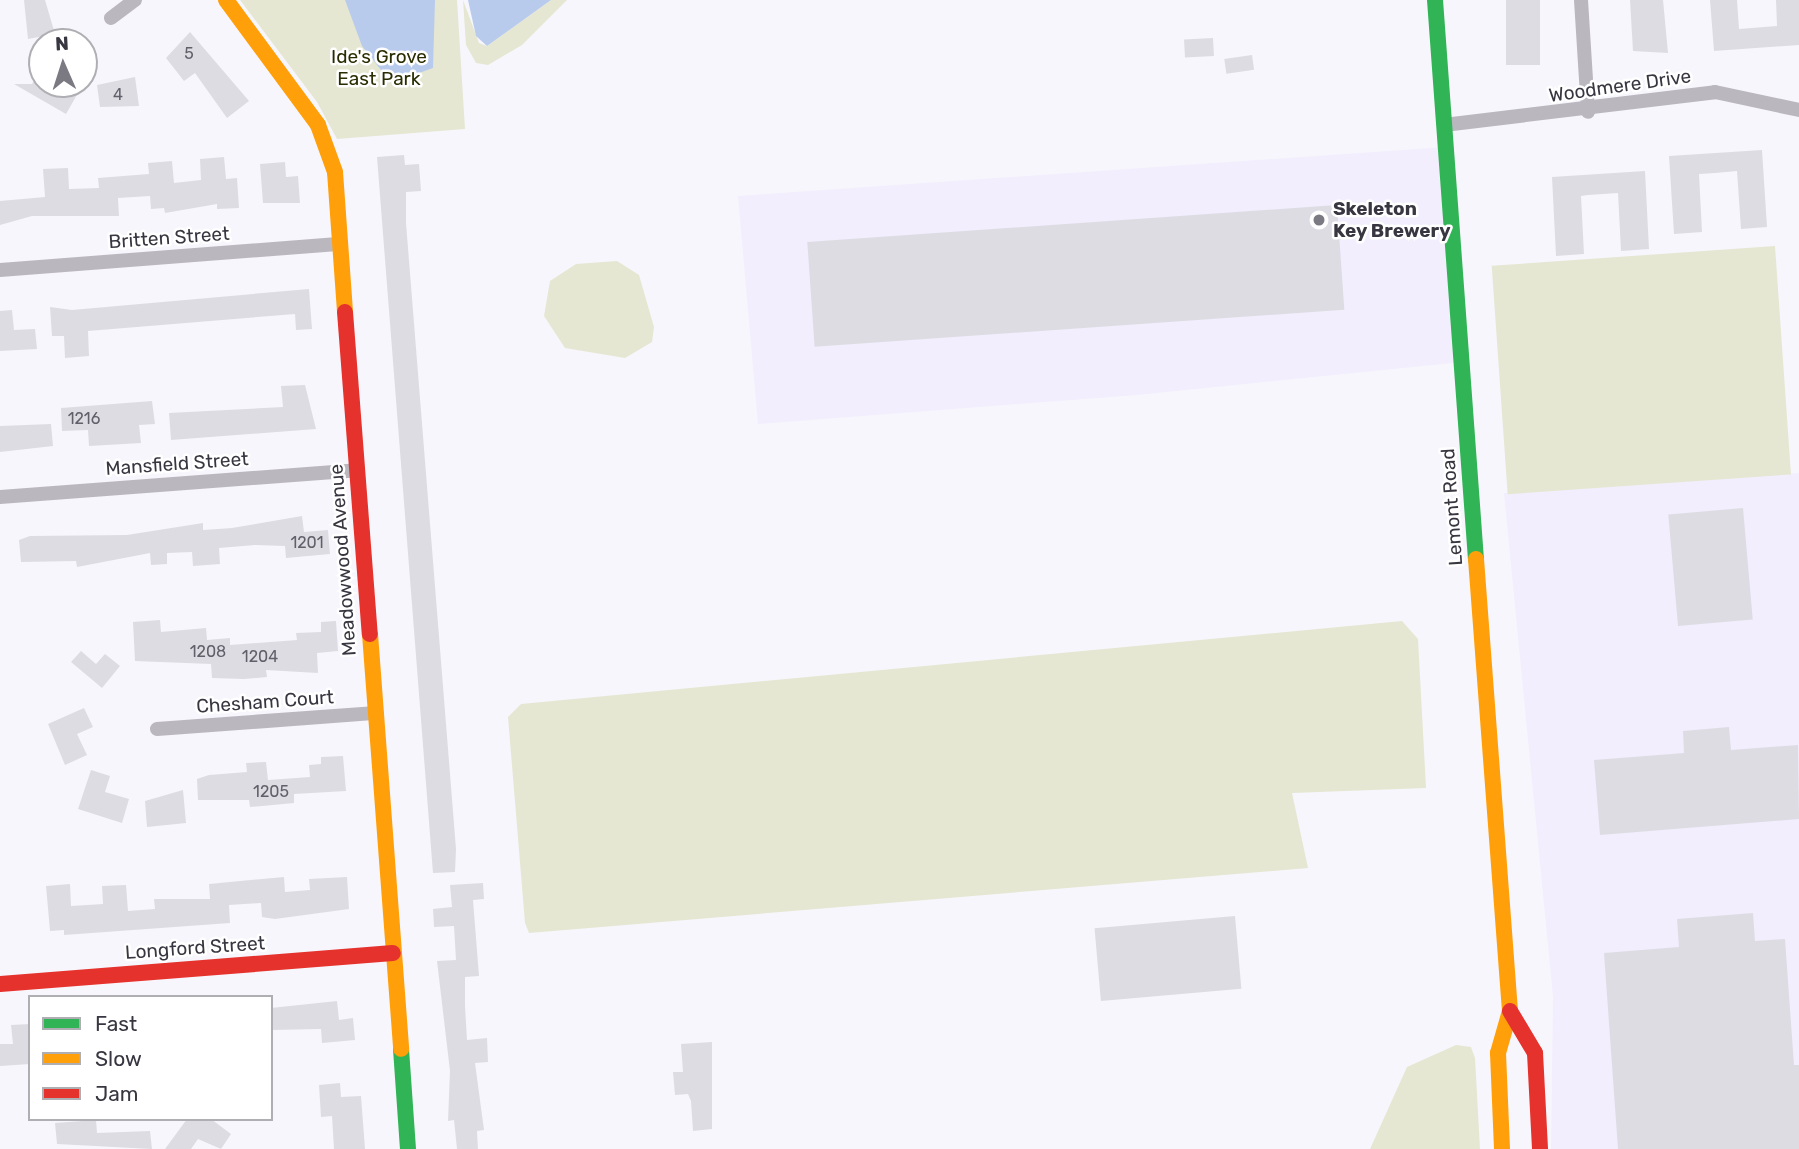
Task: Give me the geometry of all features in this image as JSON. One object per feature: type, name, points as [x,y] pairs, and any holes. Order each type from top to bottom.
[{"type":"street","points":[[111,18],[135,0]]},
{"type":"street","name":"Meadowwood Avenue","points":[[226,0],[324,138],[335,172],[408,1149]]},
{"type":"street","name":"Lemont Road","points":[[1435,0],[1510,1011],[1498,1053],[1502,1149]]},
{"type":"street","points":[[1581,0],[1588,112]]},
{"type":"street","name":"Woodmere Drive","points":[[1444,125],[1588,112],[1714,93],[1799,110]]},
{"type":"street","name":"Britten Street","points":[[0,270],[341,244]]},
{"type":"street","name":"Mansfield Street","points":[[0,497],[358,470]]},
{"type":"street","name":"Chesham Court","points":[[157,729],[376,713]]},
{"type":"street","name":"Longford Street","points":[[0,984],[393,953]]},
{"type":"street","name":"Lemont Road","points":[[1510,1011],[1535,1053],[1540,1149]]},
{"type":"shaded area","points":[[1446,147],[1462,362],[1137,395],[758,424],[738,196]]},
{"type":"shaded area","points":[[1799,473],[1799,1149],[1551,1149],[1553,997],[1504,493]]},
{"type":"green space","name":"Ide's Grove East Park","points":[[240,0],[457,0],[465,129],[337,139],[317,102]]},
{"type":"green space","points":[[463,0],[479,43],[487,46],[551,0],[567,0],[522,45],[488,65],[476,63],[466,45]]},
{"type":"green space","points":[[1775,246],[1791,474],[1508,494],[1492,266]]},
{"type":"green space","points":[[617,261],[639,275],[654,327],[652,342],[625,358],[565,348],[544,316],[550,281],[576,264]]},
{"type":"green space","points":[[1402,621],[1418,639],[1426,788],[1292,793],[1308,868],[529,933],[525,923],[508,717],[521,704]]},
{"type":"green space","points":[[1456,1045],[1471,1047],[1475,1058],[1480,1149],[1370,1149],[1407,1067]]},
{"type":"water","points":[[345,0],[435,0],[433,68],[405,78],[381,70],[362,46]]},
{"type":"water","points":[[468,0],[551,0],[487,46],[476,36]]},
{"type":"building","points":[[24,0],[45,0],[53,28],[28,28],[28,39]]},
{"type":"building","points":[[1506,0],[1540,0],[1540,65],[1506,65]]},
{"type":"building","points":[[1630,0],[1663,0],[1668,53],[1633,51]]},
{"type":"building","points":[[1710,0],[1737,0],[1739,29],[1777,26],[1776,0],[1799,0],[1799,45],[1714,51]]},
{"type":"building","points":[[190,32],[249,101],[227,118],[195,73],[184,81],[166,58]]},
{"type":"building","points":[[1213,38],[1214,56],[1185,57],[1184,40]]},
{"type":"building","points":[[1252,55],[1254,70],[1226,74],[1224,59]]},
{"type":"building","points":[[135,77],[139,106],[100,107],[98,85]]},
{"type":"building","points":[[14,84],[28,84],[28,92]]},
{"type":"building","points":[[38,98],[75,98],[66,114]]},
{"type":"building","points":[[1762,150],[1767,227],[1741,229],[1737,171],[1699,174],[1702,232],[1674,234],[1669,156]]},
{"type":"building","points":[[404,155],[405,165],[419,164],[421,191],[406,192],[406,223],[456,849],[455,872],[433,873],[377,157]]},
{"type":"building","points":[[224,157],[226,179],[237,178],[239,208],[217,209],[217,204],[165,213],[164,208],[151,209],[150,196],[118,198],[119,216],[32,216],[0,225],[0,201],[45,197],[43,169],[68,168],[69,189],[99,188],[98,178],[149,174],[148,163],[172,161],[174,183],[201,180],[200,159]]},
{"type":"building","points":[[285,162],[286,177],[298,176],[300,203],[263,203],[260,164]]},
{"type":"building","points":[[1645,171],[1649,249],[1621,251],[1618,193],[1588,195],[1581,196],[1584,254],[1556,256],[1552,177]]},
{"type":"building","points":[[1337,205],[1344,310],[815,347],[807,242]]},
{"type":"building","points":[[309,289],[312,329],[296,330],[295,314],[88,331],[89,356],[65,358],[64,336],[52,336],[50,307],[72,310]]},
{"type":"building","points":[[12,310],[14,330],[35,329],[37,349],[0,351],[0,311]]},
{"type":"building","points":[[305,385],[316,429],[171,440],[169,413],[283,407],[281,386]]},
{"type":"building","points":[[152,401],[155,424],[139,425],[141,443],[89,446],[88,430],[62,431],[61,408]]},
{"type":"building","points":[[51,424],[53,446],[0,452],[0,426]]},
{"type":"building","points":[[1743,508],[1753,620],[1678,626],[1668,515]]},
{"type":"building","points":[[302,516],[304,532],[328,530],[330,554],[286,558],[285,546],[255,545],[219,548],[220,564],[193,566],[192,552],[167,553],[167,564],[151,565],[150,553],[77,567],[76,561],[21,562],[19,540],[30,536],[127,535],[203,523],[203,530],[232,528]]},
{"type":"building","points":[[160,620],[161,632],[206,628],[207,640],[230,638],[230,645],[297,640],[296,633],[321,632],[321,622],[336,621],[338,651],[317,653],[318,673],[266,670],[267,677],[212,678],[211,664],[135,661],[133,622]]},
{"type":"building","points":[[81,651],[96,664],[105,654],[120,666],[102,688],[71,662]]},
{"type":"building","points":[[84,708],[93,727],[77,734],[87,755],[65,765],[48,724]]},
{"type":"building","points":[[1729,727],[1731,750],[1798,745],[1799,819],[1600,835],[1594,760],[1684,753],[1683,731]]},
{"type":"building","points":[[343,756],[346,791],[294,794],[294,803],[250,807],[249,800],[198,800],[197,779],[209,775],[247,772],[246,763],[266,762],[268,780],[310,777],[309,765],[321,764],[321,757]]},
{"type":"building","points":[[91,770],[110,776],[105,792],[129,799],[122,823],[78,809]]},
{"type":"building","points":[[183,790],[186,823],[147,827],[145,801]]},
{"type":"building","points":[[284,877],[285,892],[310,890],[309,879],[347,877],[349,909],[275,919],[262,917],[261,903],[229,905],[230,923],[64,935],[64,930],[50,931],[46,886],[70,884],[71,906],[103,904],[102,886],[126,885],[128,911],[155,909],[154,899],[210,899],[209,884]]},
{"type":"building","points":[[483,883],[484,899],[473,900],[479,976],[465,977],[465,1006],[467,1040],[487,1038],[488,1062],[475,1063],[484,1130],[477,1131],[478,1149],[457,1149],[454,1120],[448,1121],[450,1071],[437,961],[456,960],[454,926],[434,927],[433,909],[452,907],[450,885]]},
{"type":"building","points":[[1753,913],[1755,941],[1785,939],[1794,1065],[1799,1065],[1799,1149],[1618,1149],[1604,953],[1679,947],[1677,919]]},
{"type":"building","points":[[1235,916],[1241,989],[1101,1001],[1095,928]]},
{"type":"building","points":[[337,1001],[339,1020],[353,1018],[355,1040],[322,1043],[321,1029],[273,1030],[273,1008]]},
{"type":"building","points":[[28,1024],[28,1064],[0,1066],[0,1044],[13,1044],[11,1025]]},
{"type":"building","points":[[712,1042],[712,1129],[693,1131],[691,1101],[688,1094],[675,1095],[673,1072],[683,1072],[681,1044]]},
{"type":"building","points":[[340,1083],[341,1097],[361,1096],[365,1149],[334,1149],[332,1116],[321,1117],[319,1085]]},
{"type":"building","points":[[96,1121],[97,1133],[150,1131],[152,1149],[57,1144],[55,1123]]},
{"type":"building","points":[[186,1121],[214,1121],[231,1134],[221,1149],[198,1139],[191,1149],[165,1149]]},
{"type":"traffic: fast","points":[[1435,0],[1476,559]]},
{"type":"traffic: fast","points":[[401,1049],[408,1149]]},
{"type":"traffic: slow","points":[[226,0],[318,125],[335,172],[345,312]]},
{"type":"traffic: slow","points":[[1476,559],[1510,1011],[1498,1053],[1502,1149]]},
{"type":"traffic: slow","points":[[370,634],[401,1049]]},
{"type":"traffic: jam","points":[[345,312],[370,634]]},
{"type":"traffic: jam","points":[[0,984],[393,953]]},
{"type":"traffic: jam","points":[[1510,1011],[1535,1053],[1540,1149]]},
{"type":"place","name":"Skeleton Key Brewery","points":[[1319,220]]}]
